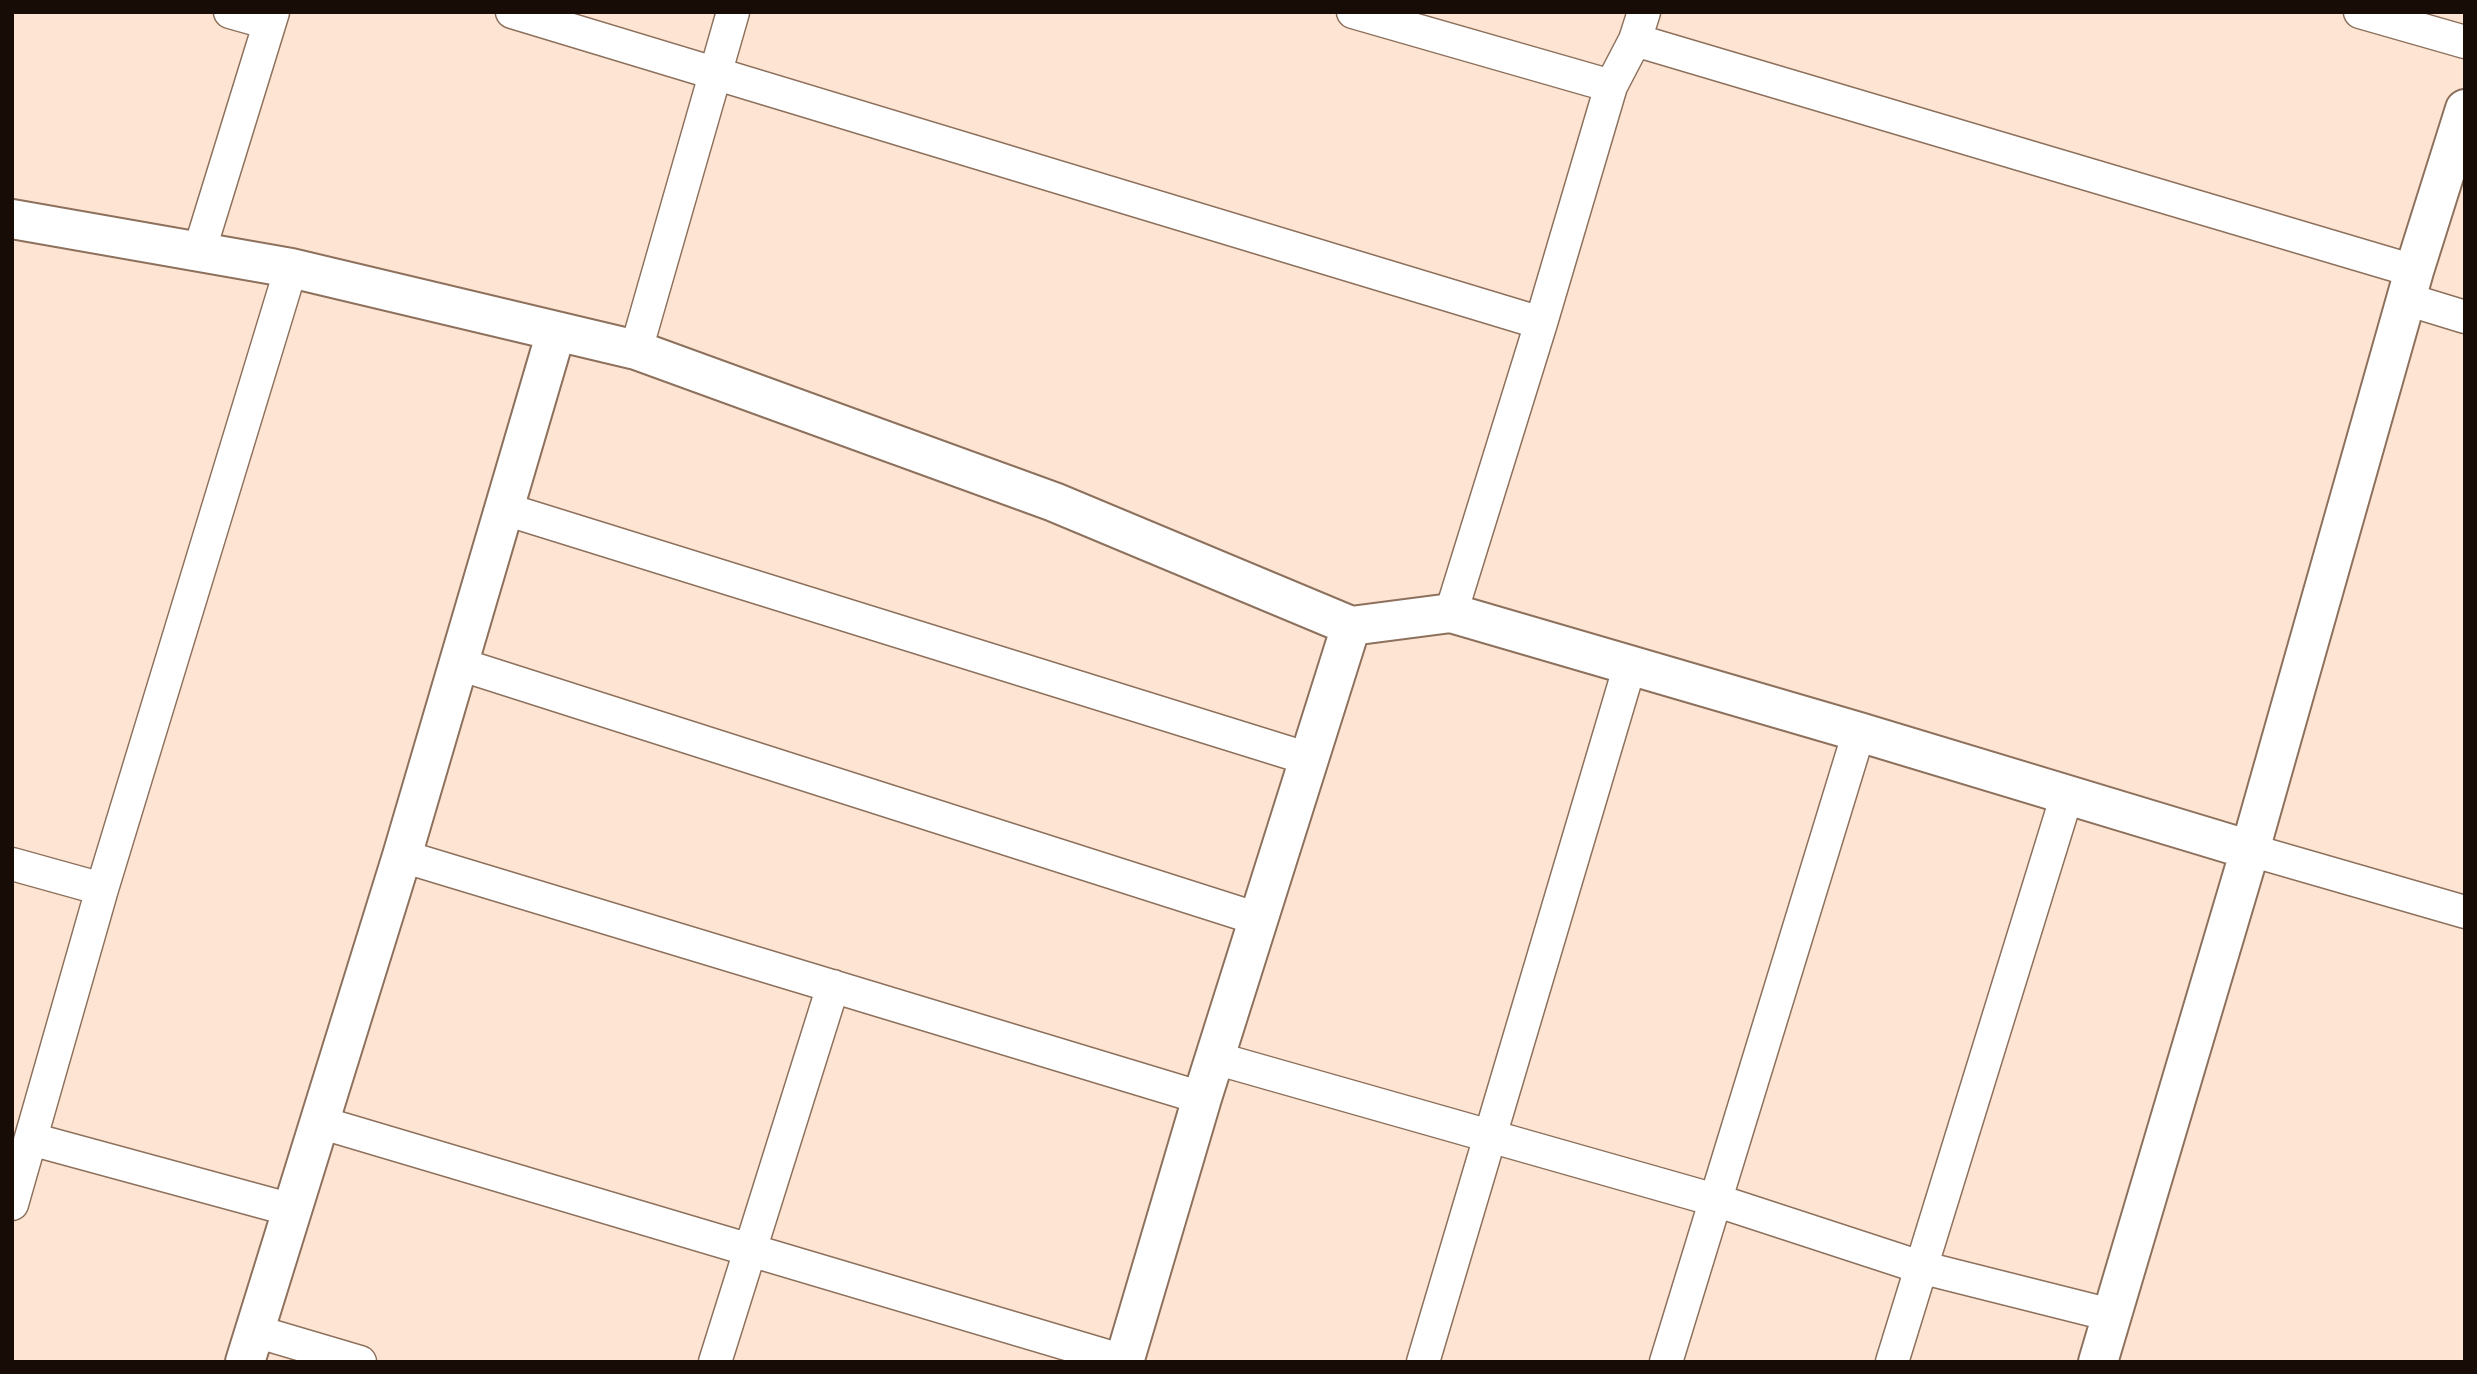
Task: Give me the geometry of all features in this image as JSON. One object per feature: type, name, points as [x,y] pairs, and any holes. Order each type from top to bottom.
[{"type":"street","points":[[199,252],[271,18],[230,12]]},
{"type":"street","points":[[512,12],[1541,323]]},
{"type":"street","points":[[636,349],[733,12]]},
{"type":"street","points":[[1353,12],[1611,86]]},
{"type":"street","points":[[2360,12],[2465,42]]},
{"type":"street","points":[[1451,613],[1611,86],[1640,26],[2410,285],[2465,317]]},
{"type":"street","points":[[2098,1362],[2250,850],[2410,285],[2465,109]]},
{"type":"street","points":[[12,219],[290,268],[636,349],[1054,502],[1351,626],[1451,613],[2465,912]]},
{"type":"street","points":[[12,1204],[102,889],[290,268]]},
{"type":"street","points":[[360,1362],[250,1346],[402,856],[556,332]]},
{"type":"street","points":[[505,509],[1309,759]]},
{"type":"street","points":[[319,1122],[1124,1361],[1202,1098],[1351,626]]},
{"type":"street","points":[[459,664],[1258,919]]},
{"type":"street","points":[[1423,1362],[1630,665]]},
{"type":"street","points":[[1666,1362],[1859,732]]},
{"type":"street","points":[[1892,1362],[2067,795]]},
{"type":"street","points":[[402,856],[1202,1098]]},
{"type":"street","points":[[12,864],[102,889]]},
{"type":"street","points":[[715,1362],[833,986]]},
{"type":"street","points":[[1215,1058],[1716,1200],[1920,1267],[2111,1315]]},
{"type":"street","points":[[31,1139],[292,1210]]}]
